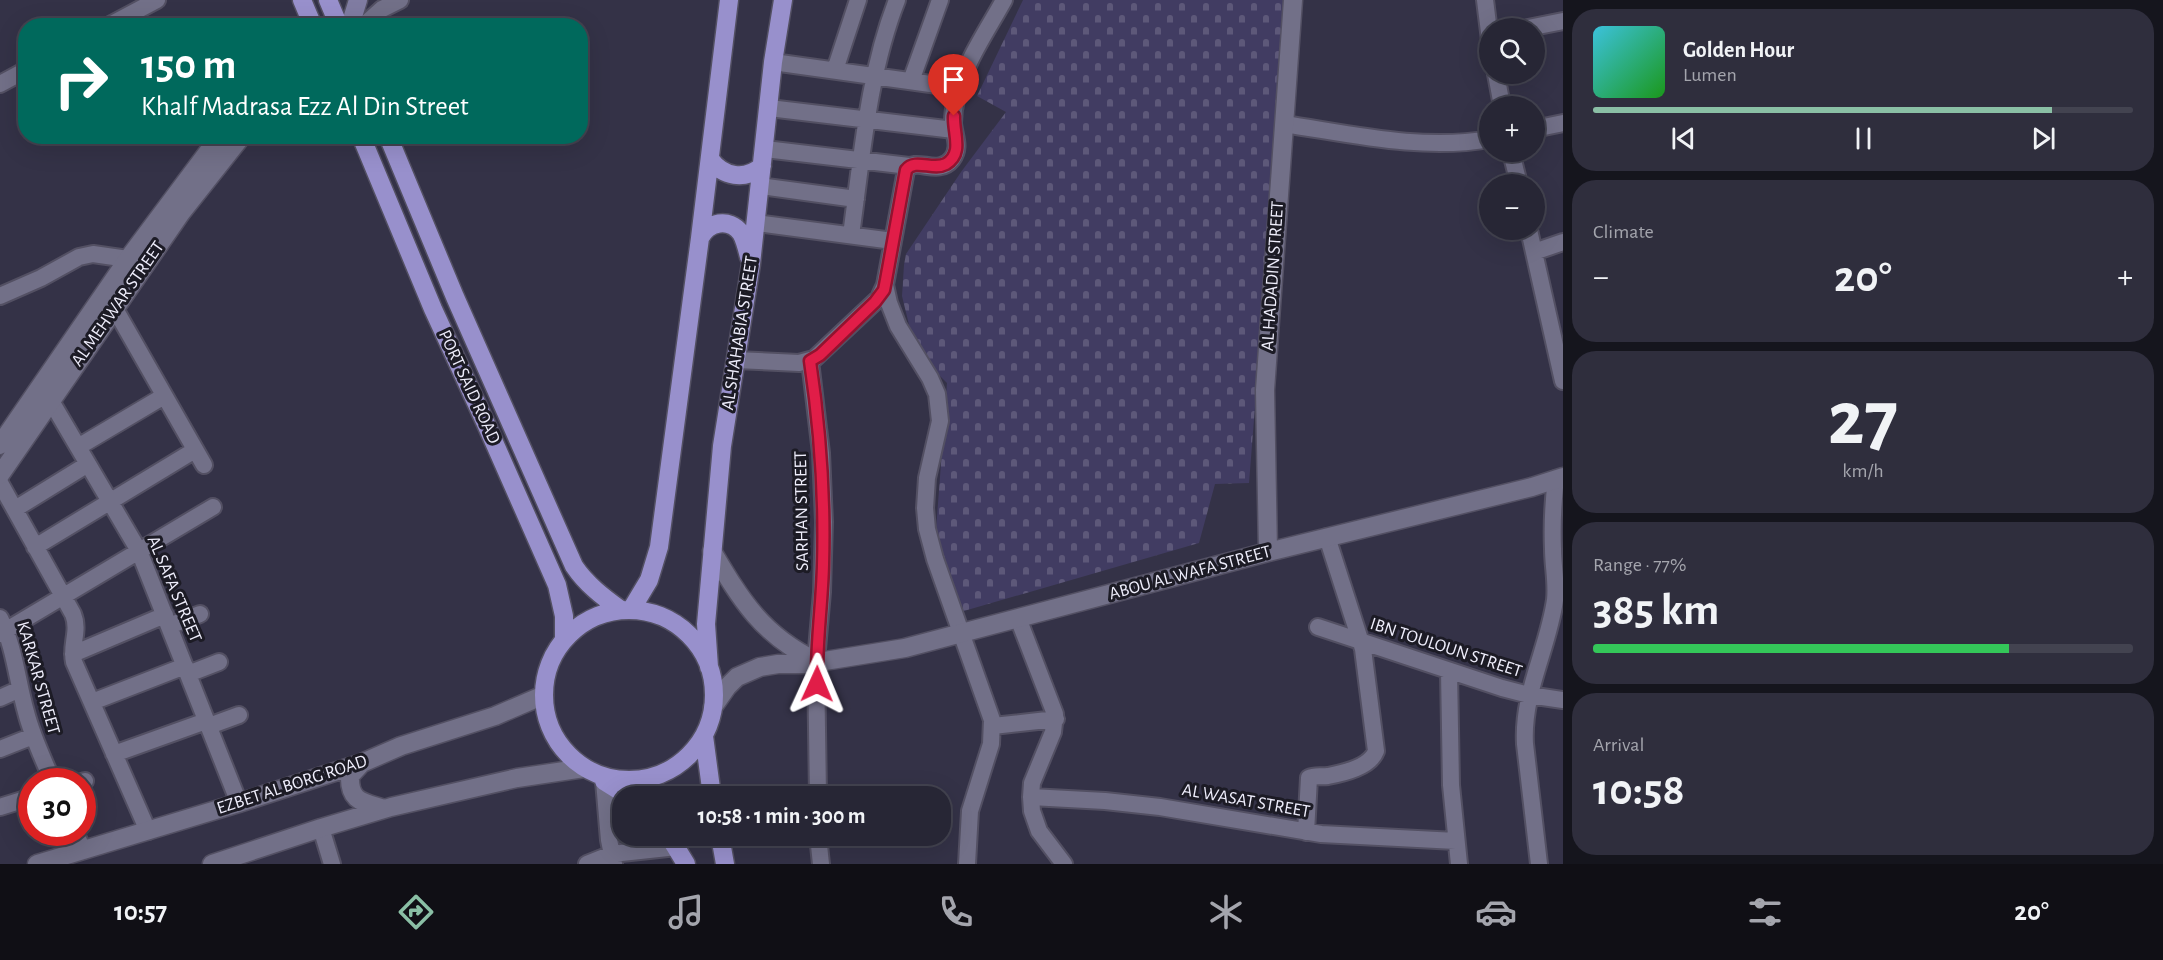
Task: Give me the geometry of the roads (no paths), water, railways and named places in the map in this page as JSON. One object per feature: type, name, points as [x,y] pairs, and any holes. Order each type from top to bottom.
[{"type":"highway","points":[[328,0],[336,18]]},
{"type":"highway","points":[[626,610],[649,580],[659,547],[729,0]]},
{"type":"highway","name":"AL SHAHABIA STREET","points":[[709,667],[706,624],[722,446],[751,264],[773,62],[783,0]]},
{"type":"highway","name":"PORT SAID ROAD","points":[[364,144],[433,309],[557,585],[564,616],[564,640]]},
{"type":"highway","name":"PORT SAID ROAD","points":[[391,144],[455,297],[574,566],[595,590],[626,610]]},
{"type":"highway","points":[[710,159],[723,171],[737,175],[751,173],[763,157]]},
{"type":"highway","points":[[700,238],[712,225],[724,223],[732,226],[742,235],[751,264]]},
{"type":"highway","points":[[411,256],[421,260],[427,258],[434,244]]},
{"type":"highway","points":[[433,309],[434,303],[442,294],[455,297]]},
{"type":"highway","points":[[595,775],[628,781],[658,776],[684,760],[704,736],[713,707],[713,680],[709,667],[697,644],[679,626],[656,614],[626,610],[595,617],[573,631],[564,640],[549,666],[544,695],[552,731],[565,752],[595,775],[612,786]]},
{"type":"highway","points":[[704,736],[711,786]]},
{"type":"highway","points":[[677,846],[686,864]]},
{"type":"highway","points":[[722,846],[725,864]]},
{"type":"main road","points":[[352,18],[358,0]]},
{"type":"street","points":[[123,18],[157,0]]},
{"type":"street","points":[[372,18],[382,9],[400,0]]},
{"type":"street","points":[[835,70],[858,0]]},
{"type":"street","points":[[851,235],[875,76],[881,48],[897,0]]},
{"type":"street","points":[[763,157],[862,159],[937,167],[948,162],[957,147],[954,109],[959,88],[1004,0]]},
{"type":"street","name":"AL HADADIN STREET","points":[[1268,552],[1265,390],[1293,0]]},
{"type":"street","points":[[1485,0],[1487,18]]},
{"type":"street","points":[[911,81],[935,1]]},
{"type":"street","points":[[1545,25],[1563,21]]},
{"type":"street","points":[[773,62],[959,88]]},
{"type":"street","points":[[0,84],[18,74]]},
{"type":"street","points":[[769,108],[954,130]]},
{"type":"street","points":[[1545,127],[1563,123]]},
{"type":"street","points":[[1284,124],[1418,143],[1466,143],[1479,140]]},
{"type":"street","name":"AL MEHWAR STREET","points":[[0,445],[128,259],[214,144]]},
{"type":"street","name":"AL MEHWAR STREET","points":[[0,475],[181,213],[236,144]]},
{"type":"street","points":[[736,360],[799,363],[810,361],[875,302],[885,285],[906,170],[909,165]]},
{"type":"street","points":[[760,186],[856,199]]},
{"type":"street","points":[[756,223],[893,241]]},
{"type":"street","points":[[1531,240],[1563,381]]},
{"type":"street","points":[[1534,252],[1563,242]]},
{"type":"street","points":[[0,296],[41,278],[79,257],[93,254],[128,259]]},
{"type":"street","points":[[885,285],[898,326],[930,378],[939,403],[939,430],[927,478],[926,519],[934,559],[989,708],[993,726],[991,744],[971,804],[968,824],[968,864]]},
{"type":"street","points":[[36,547],[110,502],[199,458],[114,309]]},
{"type":"street","name":"SARHAN STREET","points":[[810,361],[820,441],[824,511],[822,592],[816,661],[818,786]]},
{"type":"street","points":[[78,447],[164,396]]},
{"type":"street","name":"AL SAFA STREET","points":[[51,401],[139,551],[239,803]]},
{"type":"street","points":[[15,509],[88,464]]},
{"type":"street","points":[[1539,864],[1524,734],[1529,695],[1552,616],[1555,596],[1552,528],[1559,478]]},
{"type":"street","name":"ABOU AL WAFA STREET","points":[[713,707],[732,682],[748,671],[772,665],[801,664],[876,654],[1559,478]]},
{"type":"street","points":[[0,483],[73,614],[77,625],[73,654],[148,831]]},
{"type":"street","points":[[2,628],[63,597],[213,507]]},
{"type":"street","points":[[1306,832],[1309,778],[1330,775],[1366,763],[1375,754],[1361,641],[1328,537]]},
{"type":"street","points":[[712,551],[736,593],[755,617],[778,637],[816,661]]},
{"type":"street","points":[[73,654],[167,621],[200,614]]},
{"type":"street","points":[[1018,618],[1054,706],[1056,719],[1053,732],[1034,777],[1030,797],[1033,818],[1039,831],[1064,864]]},
{"type":"street","name":"IBN TOULOUN STREET","points":[[1318,627],[1529,695],[1563,700]]},
{"type":"street","name":"KARKAR STREET","points":[[2,628],[33,736],[47,768]]},
{"type":"street","points":[[92,702],[186,670],[219,662]]},
{"type":"street","points":[[1449,671],[1451,785],[1459,864]]},
{"type":"street","points":[[0,698],[20,689]]},
{"type":"street","name":"EZBET AL BORG ROAD","points":[[37,864],[362,763],[401,746],[495,716],[544,695]]},
{"type":"street","points":[[114,754],[239,715]]},
{"type":"street","points":[[993,726],[1056,719]]},
{"type":"street","points":[[0,749],[33,736]]},
{"type":"street","points":[[362,763],[350,776],[351,793],[359,801],[384,809]]},
{"type":"street","points":[[212,864],[384,809],[555,770],[595,775],[613,859]]},
{"type":"street","name":"AL WASAT STREET","points":[[1030,797],[1160,807],[1224,816],[1306,832],[1456,842]]},
{"type":"street","points":[[0,807],[18,801]]},
{"type":"street","points":[[321,828],[332,864]]},
{"type":"street","points":[[81,846],[83,850]]},
{"type":"street","points":[[587,864],[613,859],[653,846]]},
{"type":"street","points":[[819,846],[822,864]]}]
